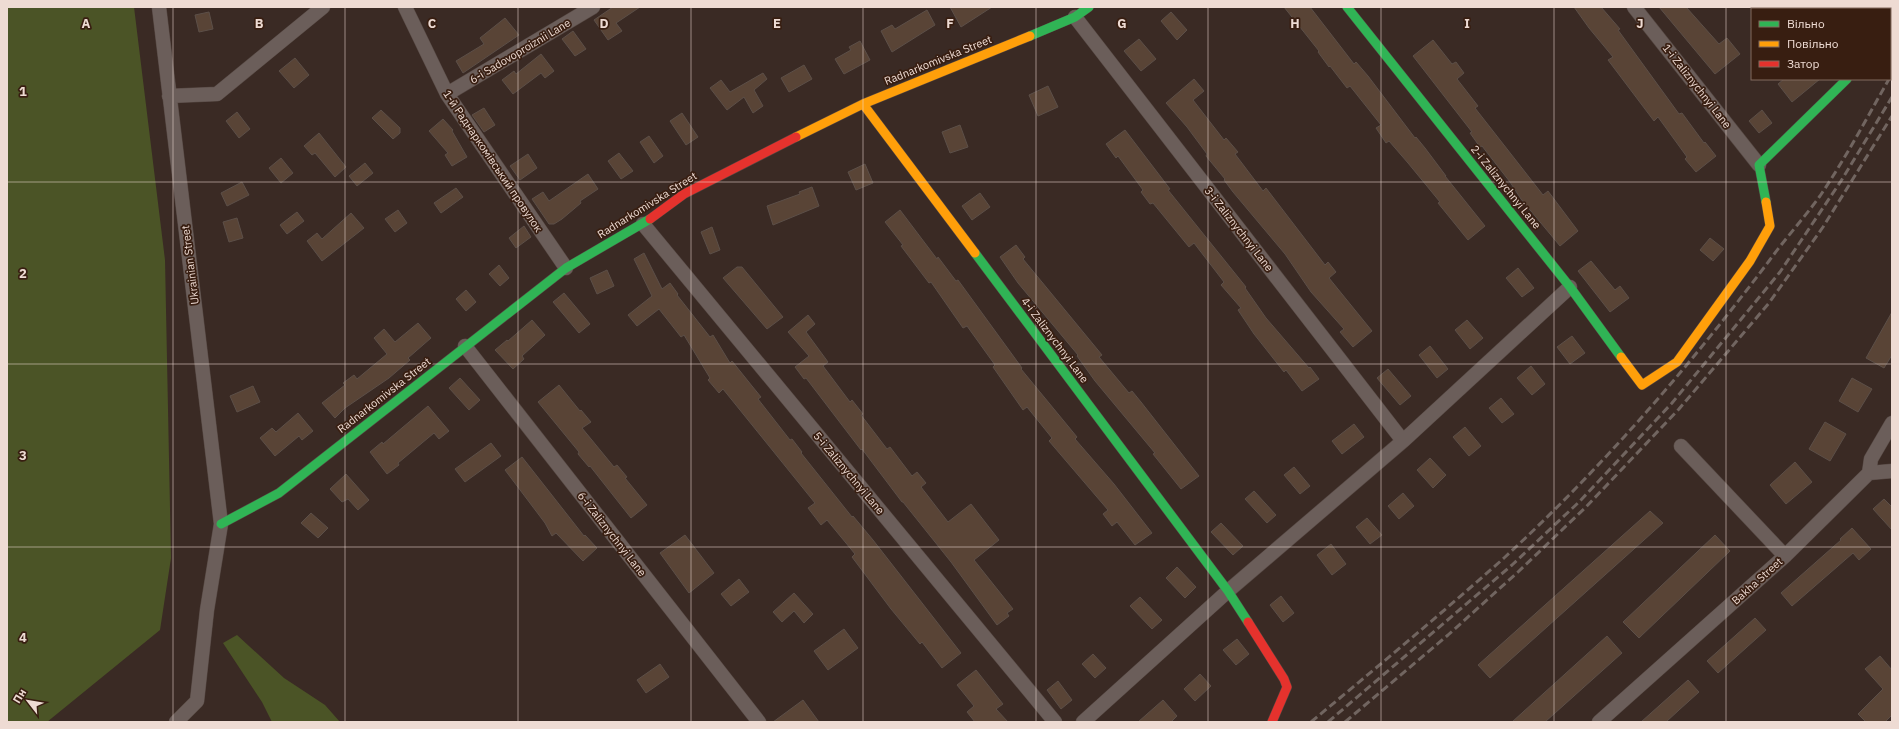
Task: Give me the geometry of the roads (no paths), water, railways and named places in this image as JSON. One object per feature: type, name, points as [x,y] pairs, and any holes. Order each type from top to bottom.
[{"type":"street","name":"Ukrainian Street","points":[[159,7],[221,524],[207,610],[197,701],[176,722]]},
{"type":"street","points":[[169,96],[217,94],[323,7]]},
{"type":"street","name":"1-й Раднаркомівський провулок","points":[[405,7],[447,94],[566,268]]},
{"type":"street","name":"6-i Sadovoproiznii Lane","points":[[447,94],[593,7]]},
{"type":"street","name":"Radnarkomivska Street","points":[[221,524],[279,493],[566,268],[643,224],[684,194],[863,104],[1075,17],[1089,7]]},
{"type":"street","name":"2-i Zaliznychnyi Lane","points":[[1347,7],[1570,286],[1642,385],[1677,362],[1750,261],[1770,226],[1760,165]]},
{"type":"street","name":"1-i Zaliznychnyi Lane","points":[[1634,7],[1760,165]]},
{"type":"street","name":"3-i Zaliznychnyi Lane","points":[[1075,17],[1403,441]]},
{"type":"street","points":[[1760,165],[1846,80]]},
{"type":"street","name":"4-i Zaliznychnyi Lane","points":[[863,104],[1228,591],[1284,678],[1287,687],[1272,722]]},
{"type":"street","name":"5-i Zaliznychnyi Lane","points":[[643,224],[1055,722]]},
{"type":"street","points":[[1083,722],[1228,591],[1403,441],[1570,286]]},
{"type":"street","name":"6-i Zaliznychnyi Lane","points":[[465,346],[760,722]]},
{"type":"street","points":[[1892,423],[1871,459],[1869,473],[1892,471]]},
{"type":"street","points":[[1681,446],[1785,556]]},
{"type":"street","name":"Bakha Street","points":[[1599,722],[1785,556],[1869,473]]},
{"type":"railway","points":[[1311,722],[1504,558],[1576,489],[1643,416],[1739,301],[1820,196],[1847,153],[1888,80]]},
{"type":"railway","points":[[1328,722],[1512,565],[1579,502],[1672,403],[1780,272],[1841,181],[1892,97]]},
{"type":"railway","points":[[1345,722],[1448,635],[1518,572],[1586,507],[1679,409],[1769,303],[1823,227],[1892,116]]}]
